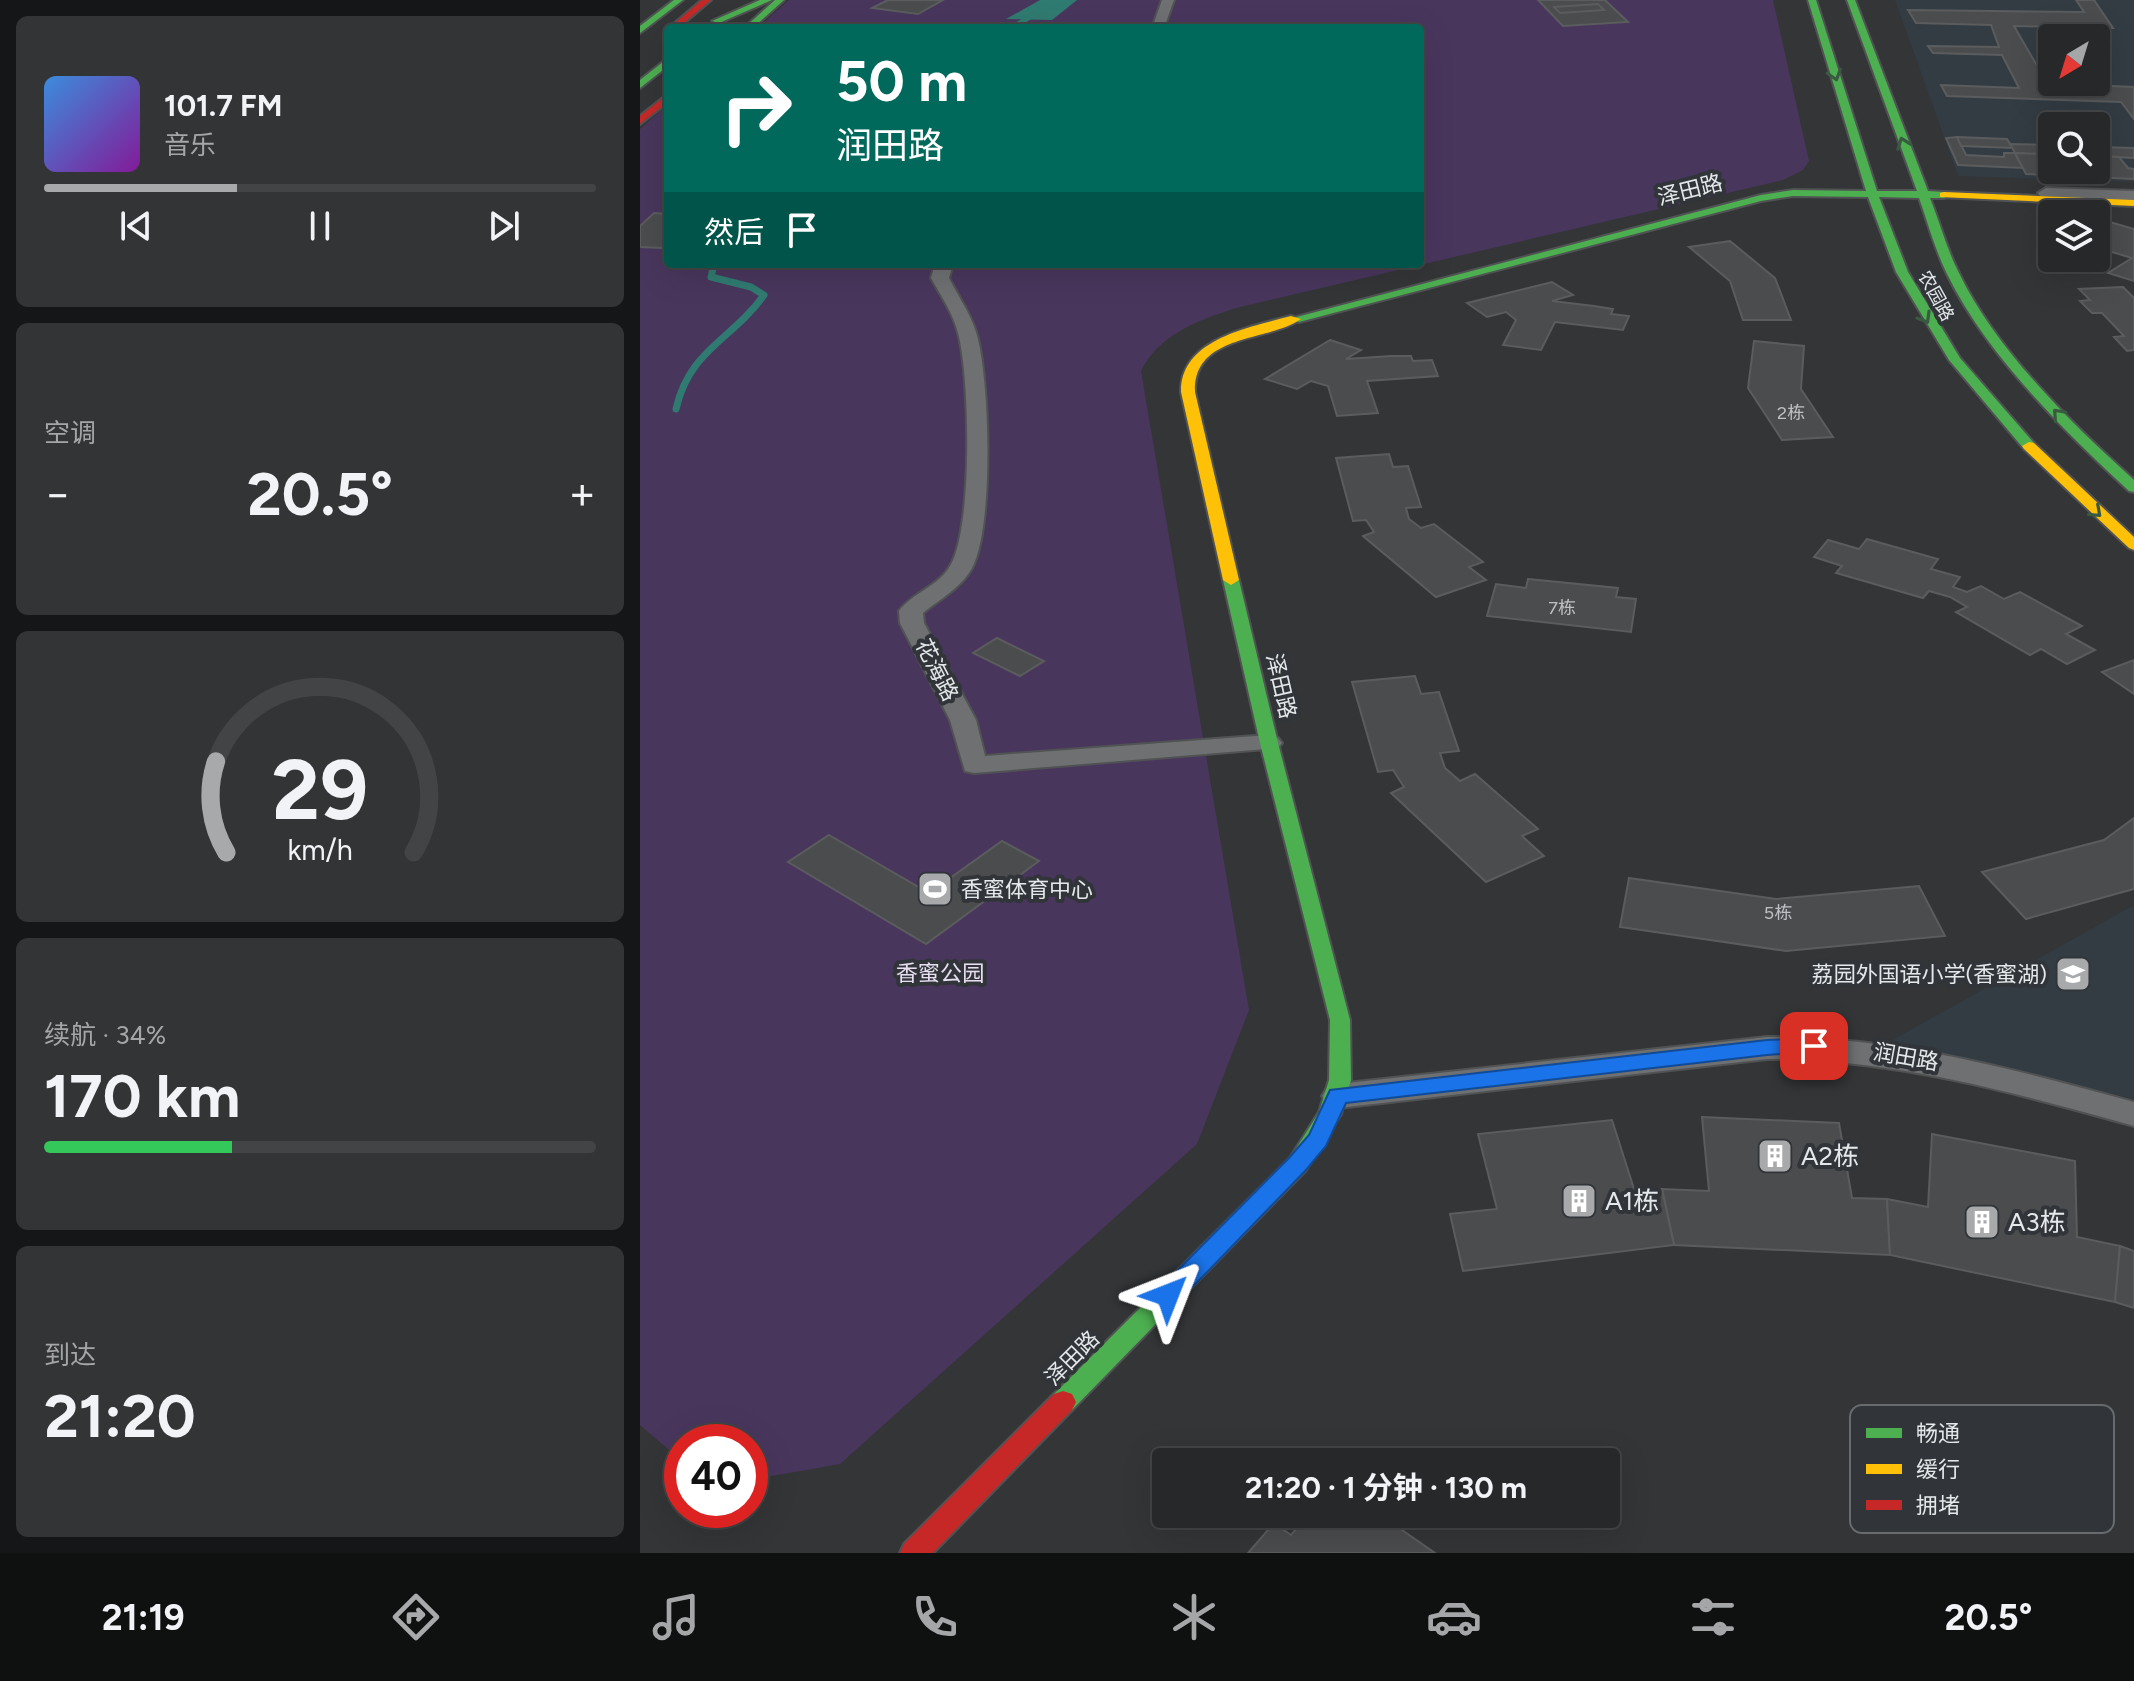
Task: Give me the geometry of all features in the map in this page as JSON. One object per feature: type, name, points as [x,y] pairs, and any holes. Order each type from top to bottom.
[{"type":"main road","points":[[645,38],[679,0]]},
{"type":"main road","points":[[677,24],[707,0]]},
{"type":"main road","points":[[712,24],[741,0]]},
{"type":"main road","points":[[712,24],[768,0]]},
{"type":"main road","points":[[753,24],[780,0]]},
{"type":"main road","name":"农园路","points":[[1812,0],[1895,259],[1935,335],[1968,379],[2068,486],[2134,545]]},
{"type":"main road","name":"农园路","points":[[1851,0],[1953,274],[1987,328],[2029,382],[2076,435],[2134,488]]},
{"type":"main road","points":[[640,85],[664,64]]},
{"type":"main road","points":[[640,121],[664,100]]},
{"type":"main road","name":"泽田路","points":[[914,1553],[1298,1164],[1318,1140],[1338,1096],[1345,1052],[1340,1020],[1269,743],[1188,392],[1188,374],[1203,354],[1252,330],[1721,207],[1793,193],[1921,193],[2134,203]]},
{"type":"street","points":[[1159,24],[1168,0]]},
{"type":"street","name":"泽田路","points":[[1921,193],[2134,196]]},
{"type":"street","name":"花海路","points":[[943,268],[940,278],[957,305],[969,337],[976,389],[973,517],[967,554],[960,570],[911,611],[912,623],[963,720],[974,765],[1269,743]]},
{"type":"street","name":"润田路","points":[[1338,1096],[1767,1048],[1814,1046],[1901,1055],[1952,1065],[2134,1114]]},
{"type":"shaded area","points":[[1040,0],[1077,0],[1052,20],[1006,19]]},
{"type":"shaded area","points":[[1895,0],[2134,0],[2134,182],[2110,181],[2110,112],[2038,112],[2038,179],[1958,176]]},
{"type":"shaded area","name":"荔园外国语小学(香蜜湖)","points":[[2134,905],[2134,1099],[1889,1042]]},
{"type":"green space","name":"香蜜公园","points":[[789,0],[1773,0],[1809,161],[1803,170],[1783,180],[1424,264],[1424,24],[762,24]]},
{"type":"green space","name":"香蜜公园","points":[[664,108],[664,268],[1407,268],[1236,308],[1208,318],[1169,338],[1158,347],[1141,371],[1249,1010],[1197,1144],[840,1464],[768,1477],[768,1424],[664,1424],[664,1446],[640,1425],[640,129]]},
{"type":"building","points":[[888,0],[943,0],[918,14],[872,8]]},
{"type":"building","points":[[1538,0],[1605,0],[1628,22],[1563,26]]},
{"type":"building","points":[[2076,0],[2094,0],[2113,28],[2110,24],[2014,26],[2038,67],[2038,96],[2110,96],[2110,86],[2134,87],[2134,119],[2121,102],[1947,96],[1941,85],[2019,88],[2002,55],[1933,53],[1928,46],[1999,47],[1991,25],[1916,23],[1908,10],[2084,12]]},
{"type":"building","points":[[1598,4],[1604,10],[1560,13],[1554,7]]},
{"type":"building","points":[[1957,137],[1966,155],[2004,157],[2004,153],[2015,153],[2023,168],[1958,165],[1946,138]]},
{"type":"building","points":[[1957,137],[2007,139],[2013,148],[1961,146]]},
{"type":"building","points":[[2010,144],[2038,145],[2038,154],[2015,153]]},
{"type":"building","points":[[2110,147],[2134,148],[2134,158],[2110,157]]},
{"type":"building","points":[[2015,153],[2038,154],[2038,175],[2026,174]]},
{"type":"building","points":[[2110,157],[2119,157],[2128,168],[2134,169],[2134,179],[2110,178]]},
{"type":"building","points":[[654,213],[664,214],[664,246],[640,247],[640,226]]},
{"type":"building","points":[[2110,222],[2134,229],[2134,281],[2108,273],[2132,258],[2110,254]]},
{"type":"building","points":[[1730,241],[1775,278],[1791,320],[1743,320],[1730,281],[1689,247]]},
{"type":"building","points":[[1552,282],[1573,295],[1552,301],[1613,309],[1611,314],[1629,316],[1623,330],[1555,322],[1541,350],[1503,345],[1516,320],[1506,312],[1487,317],[1467,303]]},
{"type":"building","points":[[2123,287],[2134,298],[2134,350],[2127,351],[2114,337],[2124,336],[2102,313],[2092,313],[2080,301],[2090,300],[2079,289]]},
{"type":"building","points":[[1330,340],[1361,350],[1346,359],[1411,356],[1413,361],[1432,360],[1438,376],[1367,381],[1378,413],[1337,416],[1328,386],[1311,381],[1297,389],[1265,379]]},
{"type":"building","points":[[1754,341],[1804,346],[1801,389],[1833,437],[1782,440],[1748,388]]},
{"type":"building","points":[[1389,454],[1393,467],[1408,466],[1421,507],[1406,508],[1409,519],[1421,528],[1434,524],[1483,562],[1469,567],[1486,580],[1436,597],[1363,536],[1374,532],[1366,520],[1353,521],[1336,458]]},
{"type":"building","points":[[1867,539],[1938,559],[1931,569],[1960,577],[1953,587],[1967,592],[1981,586],[2004,599],[2020,592],[2082,626],[2066,634],[2095,650],[2067,664],[2041,649],[2030,655],[1956,612],[1967,607],[1950,597],[1929,591],[1923,598],[1836,573],[1842,566],[1814,557],[1828,540],[1859,549]]},
{"type":"building","points":[[1528,579],[1618,588],[1616,597],[1636,599],[1631,632],[1487,616],[1496,584],[1526,588]]},
{"type":"building","points":[[997,638],[1044,661],[1020,676],[973,653]]},
{"type":"building","points":[[2134,660],[2134,694],[2102,672]]},
{"type":"building","points":[[1415,676],[1421,694],[1439,692],[1459,751],[1440,753],[1445,768],[1460,781],[1475,774],[1538,829],[1522,836],[1544,856],[1486,882],[1391,793],[1404,787],[1393,770],[1378,772],[1352,682]]},
{"type":"building","points":[[2134,818],[2134,889],[2026,919],[1982,872],[2104,840]]},
{"type":"building","points":[[829,835],[929,893],[1002,841],[1039,861],[926,944],[788,862]]},
{"type":"building","points":[[1629,878],[1776,899],[1919,886],[1945,936],[1786,951],[1620,927]]},
{"type":"building","name":"A2栋","points":[[1702,1117],[1839,1123],[1852,1198],[1887,1199],[1890,1255],[1674,1245],[1662,1189],[1709,1191]]},
{"type":"building","name":"A1栋","points":[[1612,1120],[1635,1192],[1662,1189],[1674,1245],[1463,1271],[1450,1214],[1497,1209],[1478,1134]]},
{"type":"building","name":"A3栋","points":[[1932,1134],[2075,1161],[2077,1237],[2120,1246],[2115,1302],[1890,1255],[1887,1199],[1928,1207]]},
{"type":"building","points":[[2120,1246],[2134,1251],[2134,1308],[2115,1302]]},
{"type":"building","points":[[1270,1528],[1281,1528],[1291,1535],[1297,1528],[1399,1528],[1435,1553],[1248,1553]]},
{"type":"waterway","points":[[1018,24],[1060,0]]},
{"type":"waterway","points":[[676,409],[682,389],[701,359],[764,295],[751,287],[711,277],[713,268]]},
{"type":"traffic: fast","points":[[640,30],[679,0]]},
{"type":"traffic: fast","points":[[716,21],[768,0]]},
{"type":"traffic: fast","points":[[753,24],[780,0]]},
{"type":"traffic: fast","points":[[1812,0],[1881,223],[1902,272],[1955,360],[2029,446]]},
{"type":"traffic: fast","points":[[1851,0],[1953,274],[1987,328],[2029,382],[2076,435],[2134,488]]},
{"type":"traffic: fast","points":[[640,85],[664,64]]},
{"type":"traffic: fast","points":[[1295,319],[1761,198],[1793,193],[1944,195]]},
{"type":"traffic: fast","points":[[1063,1402],[1298,1164],[1330,1114],[1340,1080],[1340,1020],[1231,580]]},
{"type":"traffic: slow","points":[[1944,195],[2134,203]]},
{"type":"traffic: slow","points":[[1231,580],[1188,392],[1188,375],[1196,362],[1220,344],[1295,319]]},
{"type":"traffic: slow","points":[[2029,446],[2134,545]]},
{"type":"traffic: jam","points":[[677,24],[707,0]]},
{"type":"traffic: jam","points":[[640,121],[664,100]]},
{"type":"traffic: jam","points":[[914,1553],[1063,1402]]},
{"type":"place","name":"香蜜体育中心","points":[[935,889]]},
{"type":"place","name":"荔园外国语小学(香蜜湖)","points":[[2073,974]]},
{"type":"place","name":"A2栋","points":[[1775,1156]]},
{"type":"place","name":"A1栋","points":[[1579,1201]]},
{"type":"place","name":"A3栋","points":[[1982,1222]]},
{"type":"route","points":[[1168,1295],[1298,1164],[1318,1140],[1338,1096],[1767,1048],[1814,1046]]}]
